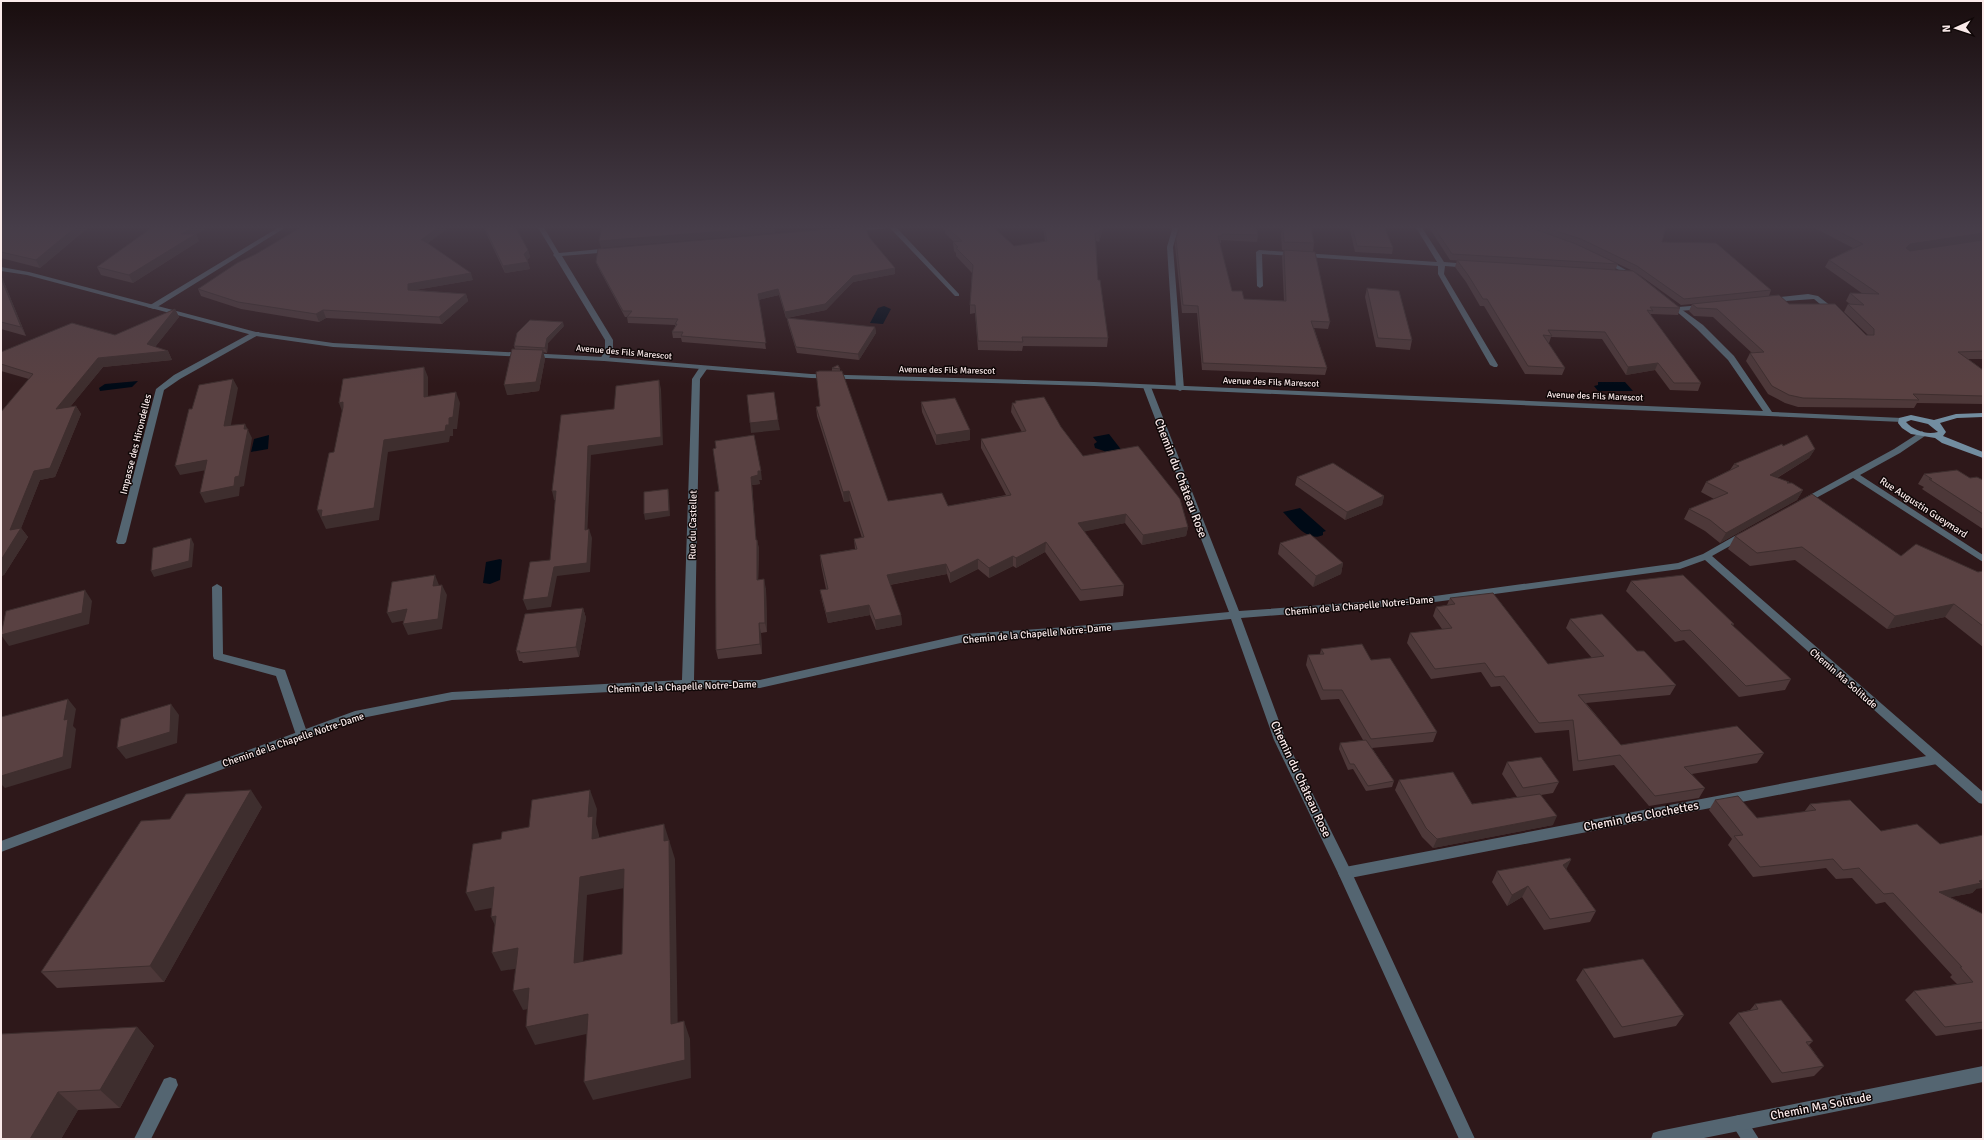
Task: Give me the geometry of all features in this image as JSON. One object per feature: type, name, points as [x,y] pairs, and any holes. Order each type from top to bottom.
[{"type":"main road","points":[[1932,423],[1956,416],[1983,416]]},
{"type":"main road","points":[[1918,418],[1932,423],[1941,429],[1942,432],[1940,435],[1922,434],[1905,427],[1902,420],[1918,418]]},
{"type":"main road","points":[[1936,435],[1945,441],[1983,455]]},
{"type":"street","name":"Avenue des Fils Marescot","points":[[50,279],[256,334],[333,345],[604,359],[702,369],[811,376],[1009,381],[1902,420]]},
{"type":"street","points":[[151,307],[197,279]]},
{"type":"street","points":[[571,279],[610,340],[608,351],[604,359]]},
{"type":"street","points":[[942,279],[957,295]]},
{"type":"street","points":[[1172,279],[1180,389]]},
{"type":"street","points":[[1260,279],[1260,286]]},
{"type":"street","points":[[1444,279],[1494,365]]},
{"type":"street","points":[[1638,279],[1643,283]]},
{"type":"street","points":[[1660,296],[1706,332],[1731,358],[1769,414]]},
{"type":"street","points":[[1760,301],[1816,296],[1827,303],[1841,318]]},
{"type":"street","points":[[1678,309],[1708,306]]},
{"type":"street","name":"Impasse des Hirondelles","points":[[121,542],[160,390],[177,378],[256,334]]},
{"type":"street","name":"Rue du Castellet","points":[[688,684],[696,379],[702,369]]},
{"type":"street","name":"Chemin du Château Rose","points":[[1147,387],[1235,615],[1280,740],[1346,873],[1467,1139]]},
{"type":"street","points":[[1795,506],[1897,451],[1922,434]]},
{"type":"street","name":"Rue Augustin Gueymard","points":[[1853,474],[1983,559]]},
{"type":"street","name":"Chemin de la Chapelle Notre-Dame","points":[[1,847],[355,716],[452,696],[688,684],[760,684],[965,638],[1067,632],[1235,615],[1420,601],[1680,566],[1706,556],[1749,532]]},
{"type":"street","name":"Chemin Ma Solitude","points":[[1706,556],[1983,799]]},
{"type":"street","points":[[217,588],[218,656],[281,673],[302,735]]},
{"type":"street","name":"Chemin des Clochettes","points":[[1346,873],[1937,759]]},
{"type":"street","name":"Chemin Ma Solitude","points":[[1659,1139],[1983,1074]]},
{"type":"street","points":[[142,1139],[170,1085]]},
{"type":"street","points":[[1739,1123],[1751,1139]]},
{"type":"shaded area","points":[[884,306],[891,309],[883,324],[870,323],[878,308]]},
{"type":"shaded area","points":[[138,381],[132,387],[100,391],[99,388],[105,384]]},
{"type":"shaded area","points":[[1598,382],[1625,382],[1633,391],[1598,391],[1594,386],[1598,385]]},
{"type":"shaded area","points":[[1109,434],[1123,452],[1108,455],[1104,451],[1095,448],[1094,444],[1097,442],[1093,437]]},
{"type":"shaded area","points":[[269,435],[268,449],[251,452],[254,439]]},
{"type":"shaded area","points":[[1300,508],[1326,531],[1323,532],[1323,535],[1317,537],[1306,534],[1283,512]]},
{"type":"shaded area","points":[[500,559],[502,560],[500,580],[490,584],[483,583],[486,562]]},
{"type":"building","points":[[1,279],[1,279],[21,327],[1,322]]},
{"type":"building","points":[[213,279],[435,279],[408,284],[408,290],[466,294],[439,317],[323,310],[316,314],[238,302],[198,289]]},
{"type":"building","points":[[605,279],[850,279],[825,304],[785,312],[778,289],[758,294],[766,343],[681,336],[683,332],[672,332],[678,319],[627,317],[632,311],[623,311]]},
{"type":"building","points":[[972,279],[1098,279],[1100,280],[1108,338],[1022,337],[1023,342],[978,341],[975,305],[970,305]]},
{"type":"building","points":[[1180,279],[1229,279],[1232,291],[1242,291],[1244,299],[1286,301],[1285,279],[1321,279],[1330,322],[1311,321],[1327,368],[1203,363],[1198,306],[1183,305]]},
{"type":"building","points":[[1471,279],[1643,279],[1680,308],[1650,307],[1653,311],[1647,310],[1701,383],[1674,383],[1658,363],[1628,367],[1605,332],[1548,330],[1552,336],[1543,335],[1565,368],[1528,366],[1487,299],[1483,299]]},
{"type":"building","points":[[1656,279],[1758,279],[1771,290],[1684,299]]},
{"type":"building","points":[[1857,279],[1983,279],[1983,351],[1958,352],[1983,370],[1983,396],[1913,394],[1919,400],[1803,398],[1789,395],[1772,386],[1750,353],[1764,352],[1717,309],[1697,308],[1692,304],[1779,295],[1789,304],[1835,304],[1866,335],[1874,335],[1874,329],[1848,304],[1864,305],[1850,293],[1879,294]]},
{"type":"building","points":[[1367,288],[1399,291],[1412,340],[1378,338]]},
{"type":"building","points":[[175,309],[147,344],[168,351],[98,358],[56,409],[76,406],[50,468],[34,471],[10,530],[21,528],[1,560],[1,412],[33,374],[1,364],[1,352],[72,323],[115,335]]},
{"type":"building","points":[[787,318],[875,327],[858,354],[796,347]]},
{"type":"building","points":[[530,320],[563,322],[547,338],[545,348],[514,346],[517,333]]},
{"type":"building","points":[[512,349],[543,350],[536,382],[504,385]]},
{"type":"building","points":[[838,365],[840,369],[832,368]]},
{"type":"building","points":[[424,367],[424,397],[456,392],[453,417],[449,418],[449,425],[446,425],[445,431],[384,440],[374,508],[321,517],[322,510],[317,510],[329,453],[334,452],[343,407],[343,402],[339,403],[343,379]]},
{"type":"building","points":[[842,371],[888,501],[942,493],[948,506],[1011,495],[981,439],[1026,431],[1012,403],[1016,403],[1015,401],[1044,397],[1061,427],[1083,456],[1138,446],[1180,499],[1188,527],[1143,535],[1126,514],[1078,523],[1124,585],[1081,590],[1046,542],[1016,558],[1013,556],[989,568],[978,559],[950,573],[946,564],[887,575],[901,615],[875,620],[869,605],[826,613],[820,590],[828,589],[820,555],[857,549],[854,539],[864,537],[849,491],[843,492],[816,407],[820,406],[816,372]]},
{"type":"building","points":[[233,379],[224,426],[245,424],[244,429],[248,429],[239,476],[235,477],[234,486],[200,493],[207,460],[175,466],[189,409],[192,409],[199,385]]},
{"type":"building","points":[[659,380],[661,437],[588,446],[585,530],[589,529],[587,563],[554,567],[548,597],[523,600],[530,562],[550,560],[556,491],[552,491],[561,415],[614,409],[616,386]]},
{"type":"building","points":[[774,392],[778,420],[750,423],[747,395]]},
{"type":"building","points":[[955,398],[970,430],[936,435],[921,402]]},
{"type":"building","points":[[754,435],[761,471],[758,471],[758,475],[751,477],[757,540],[757,580],[764,579],[765,623],[759,623],[760,644],[716,650],[715,492],[719,491],[713,449],[716,448],[715,441]]},
{"type":"building","points":[[1807,435],[1815,449],[1770,475],[1789,482],[1787,483],[1792,483],[1803,490],[1726,533],[1710,520],[1689,509],[1728,493],[1706,482],[1739,466],[1734,464],[1782,444],[1783,446]]},
{"type":"building","points":[[1333,463],[1384,496],[1347,512],[1297,477]]},
{"type":"building","points":[[1957,470],[1970,478],[1977,477],[1983,480],[1983,514],[1929,479],[1932,479],[1924,474]]},
{"type":"building","points":[[668,489],[669,511],[644,514],[644,492]]},
{"type":"building","points":[[1812,494],[1901,556],[1916,544],[1978,572],[1983,571],[1983,626],[1954,604],[1895,616],[1802,547],[1757,553],[1735,536]]},
{"type":"building","points":[[1310,534],[1343,563],[1316,576],[1280,543]]},
{"type":"building","points":[[191,538],[189,561],[151,571],[153,548]]},
{"type":"building","points":[[435,575],[433,586],[442,585],[438,619],[403,624],[407,609],[387,613],[392,582]]},
{"type":"building","points":[[1683,575],[1734,624],[1731,624],[1791,679],[1746,686],[1690,630],[1681,631],[1631,581]]},
{"type":"building","points":[[85,590],[82,613],[1,635],[6,611]]},
{"type":"building","points":[[1493,593],[1548,664],[1604,656],[1570,619],[1602,614],[1637,651],[1644,651],[1676,685],[1578,695],[1621,745],[1737,726],[1764,753],[1684,767],[1705,788],[1655,796],[1620,755],[1578,761],[1573,720],[1539,723],[1504,676],[1495,677],[1485,663],[1435,669],[1410,633],[1452,628],[1436,607],[1455,604],[1450,598]]},
{"type":"building","points":[[583,608],[576,647],[519,653],[520,651],[516,651],[525,614]]},
{"type":"building","points":[[1362,644],[1371,660],[1390,658],[1437,732],[1371,739],[1342,690],[1323,690],[1308,655],[1324,654],[1321,649]]},
{"type":"building","points":[[68,699],[64,720],[68,719],[63,757],[1,776],[1,717]]},
{"type":"building","points":[[171,704],[170,732],[117,748],[121,719]]},
{"type":"building","points":[[1366,740],[1394,781],[1368,786],[1354,764],[1350,764],[1340,743]]},
{"type":"building","points":[[1541,757],[1559,782],[1523,788],[1507,762]]},
{"type":"building","points":[[1453,772],[1472,804],[1540,794],[1557,816],[1437,839],[1426,828],[1399,780]]},
{"type":"building","points":[[251,790],[150,966],[41,972],[141,821],[170,819],[186,794]]},
{"type":"building","points":[[590,790],[588,817],[593,816],[592,839],[664,824],[664,841],[669,840],[671,1024],[684,1021],[685,1060],[584,1082],[588,1014],[526,1027],[529,988],[513,991],[518,948],[492,953],[496,916],[491,917],[494,887],[466,893],[473,844],[501,839],[502,832],[529,827],[532,800]],"holes":[[[624,869],[622,954],[574,963],[580,877]]]},
{"type":"building","points":[[1738,796],[1757,818],[1816,810],[1810,804],[1850,800],[1881,831],[1917,824],[1940,844],[1983,835],[1983,880],[1979,881],[1981,883],[1939,892],[1983,914],[1983,1022],[1945,1027],[1914,991],[1973,982],[1960,967],[1962,967],[1893,893],[1884,894],[1859,868],[1843,870],[1833,859],[1760,867],[1734,836],[1743,835],[1715,800]]},
{"type":"building","points":[[1570,858],[1571,860],[1563,865],[1596,911],[1550,919],[1528,886],[1512,895],[1497,871]]},
{"type":"building","points":[[1643,959],[1684,1015],[1622,1027],[1583,969]]},
{"type":"building","points":[[1781,1000],[1813,1041],[1806,1042],[1824,1066],[1782,1073],[1738,1013],[1758,1009],[1755,1004]]},
{"type":"building","points":[[137,1027],[100,1090],[58,1092],[30,1139],[1,1139],[1,1034]]}]
